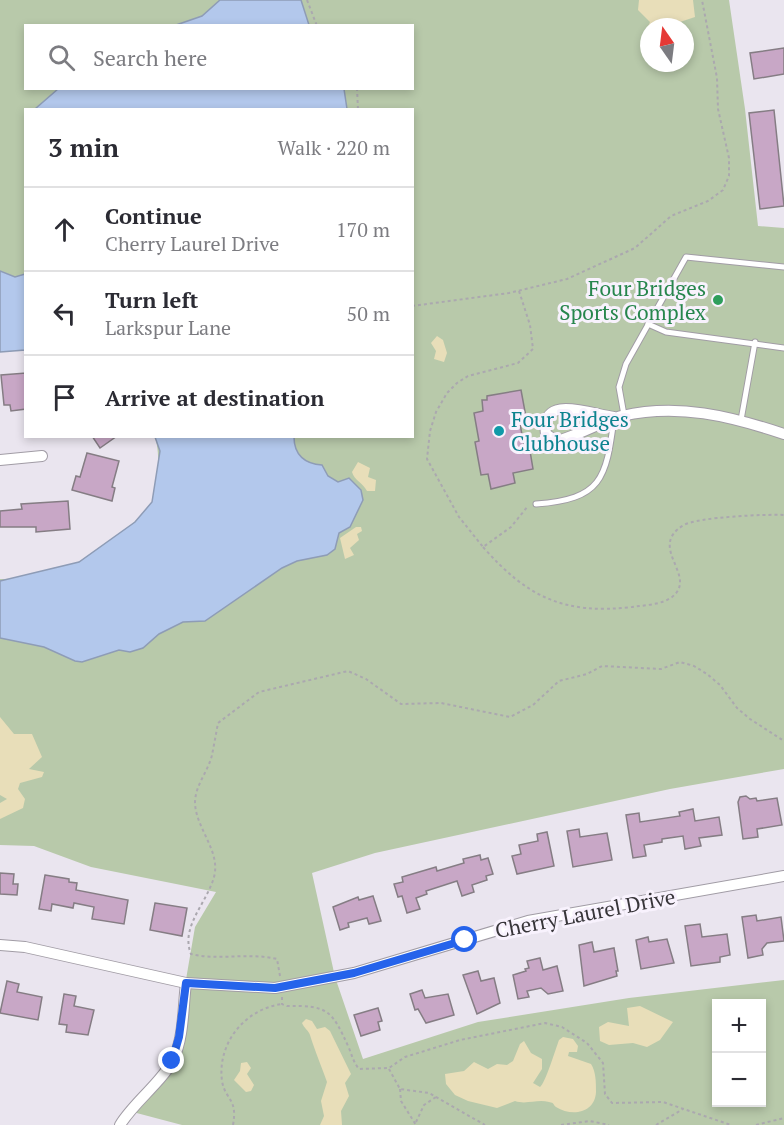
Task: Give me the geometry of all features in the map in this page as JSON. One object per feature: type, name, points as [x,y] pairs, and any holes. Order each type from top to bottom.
[{"type":"street","points":[[619,416],[564,408],[550,413],[544,422],[546,434],[555,440],[566,439],[619,416],[644,411],[689,410],[741,420],[784,434]]},
{"type":"street","points":[[0,460],[42,456]]},
{"type":"street","name":"Cherry Laurel Drive","points":[[0,945],[25,947],[186,983],[281,987],[354,973],[528,921],[784,876]]},
{"type":"street","points":[[120,1125],[129,1111],[172,1061],[179,1037],[186,983]]},
{"type":"lane","points":[[536,504],[562,502],[578,497],[596,485],[606,468],[619,416],[619,381],[648,324],[688,256],[784,267]]},
{"type":"lane","points":[[648,324],[666,332],[755,342],[784,348]]},
{"type":"lane","points":[[741,420],[755,342]]},
{"type":"path","points":[[307,0],[316,24]]},
{"type":"path","points":[[414,306],[519,291],[567,279],[616,259],[635,248],[672,216],[708,201],[723,190],[729,176],[729,158],[718,109],[717,78],[702,0]]},
{"type":"path","points":[[357,90],[358,108]]},
{"type":"path","points":[[519,291],[530,325],[533,349],[518,363],[501,370],[468,376],[457,383],[447,393],[436,412],[426,453],[432,470],[459,517],[483,547],[517,581],[540,597],[571,605],[621,608],[667,600],[676,593],[681,583],[669,545],[671,538],[683,525],[715,520],[784,515]]},
{"type":"path","points":[[483,547],[511,526],[530,504],[536,504]]},
{"type":"path","points":[[282,1004],[277,959],[247,954],[204,957],[191,954],[187,943],[192,925],[210,886],[216,864],[197,813],[196,792],[212,757],[218,723],[259,693],[348,671],[366,679],[401,704],[441,703],[510,717],[533,705],[559,681],[586,674],[602,666],[660,669],[680,662],[694,666],[720,685],[737,708],[784,741]]},
{"type":"path","points":[[233,1125],[234,1104],[222,1083],[225,1058],[232,1035],[243,1021],[253,1014],[282,1004],[319,1007],[328,1012],[336,1020],[359,1069],[389,1068],[405,1057],[460,1040],[545,1023],[562,1027],[587,1043],[603,1063],[605,1094],[612,1103],[663,1102],[731,1125]]},
{"type":"path","points":[[389,1068],[400,1089],[401,1101],[416,1124]]},
{"type":"path","points":[[400,1089],[416,1089],[436,1097],[485,1125]]},
{"type":"path","points":[[416,1124],[424,1105],[436,1097]]},
{"type":"path","points":[[656,1125],[683,1109]]},
{"type":"path","points":[[756,1125],[784,1118]]},
{"type":"path","points":[[561,1125],[590,1121],[609,1125]]},
{"type":"green space","points":[[0,0],[729,0],[745,109],[758,226],[784,228],[784,769],[670,789],[375,853],[312,873],[335,977],[363,1059],[478,1022],[629,998],[784,980],[784,1125],[182,1125],[129,1111],[172,1061],[195,927],[216,892],[91,867],[34,846],[0,845],[0,579],[49,572],[76,563],[105,546],[138,519],[151,504],[158,480],[155,438],[414,438],[414,108],[24,108],[24,350],[0,352]]},
{"type":"sand","points":[[639,0],[693,0],[695,17],[646,18],[638,10]]},
{"type":"sand","points":[[437,336],[443,340],[447,353],[444,362],[434,359],[436,351],[431,343]]},
{"type":"sand","points":[[358,462],[370,468],[368,477],[376,480],[375,491],[367,491],[353,475],[352,472]]},
{"type":"sand","points":[[356,527],[361,527],[362,531],[357,534],[359,540],[350,548],[354,555],[345,559],[340,538]]},
{"type":"sand","points":[[0,717],[14,734],[32,734],[42,757],[29,769],[44,772],[42,777],[20,783],[18,789],[25,799],[23,808],[0,819],[0,803],[7,799],[0,795]]},
{"type":"sand","points":[[640,1006],[673,1022],[660,1040],[647,1047],[633,1043],[609,1045],[600,1041],[599,1027],[608,1022],[629,1026],[627,1008]]},
{"type":"sand","points":[[306,1019],[312,1021],[317,1029],[325,1027],[330,1031],[351,1074],[345,1083],[349,1096],[341,1111],[342,1125],[320,1125],[324,1116],[321,1101],[327,1082],[309,1034],[302,1023]]},
{"type":"sand","points":[[563,1037],[573,1039],[578,1046],[577,1052],[569,1052],[568,1056],[591,1064],[595,1074],[595,1099],[587,1109],[569,1112],[545,1101],[515,1101],[497,1108],[468,1101],[455,1095],[446,1084],[445,1074],[464,1071],[474,1062],[488,1069],[497,1064],[507,1065],[513,1061],[520,1044],[524,1041],[531,1053],[542,1059],[542,1069],[533,1083],[540,1087],[559,1040]]},
{"type":"sand","points":[[247,1062],[251,1068],[247,1074],[254,1085],[251,1091],[246,1092],[234,1080],[240,1071],[241,1063]]},
{"type":"water","points":[[220,0],[301,0],[309,24],[179,24],[202,16]]},
{"type":"water","points":[[57,90],[344,90],[347,108],[36,108]]},
{"type":"water","points":[[0,271],[15,277],[24,274],[24,350],[0,352]]},
{"type":"water","points":[[155,438],[294,438],[298,454],[310,463],[322,465],[328,476],[338,482],[349,478],[361,490],[363,500],[350,527],[339,533],[335,549],[327,555],[297,561],[282,568],[205,621],[183,622],[159,634],[143,648],[130,652],[119,650],[82,662],[44,647],[0,638],[0,581],[79,562],[135,522],[152,502],[160,451]]},
{"type":"building","points":[[784,48],[784,74],[754,79],[750,53]]},
{"type":"building","points":[[774,110],[784,206],[760,209],[749,113]]},
{"type":"building","points":[[24,373],[24,409],[11,411],[10,405],[4,405],[1,375]]},
{"type":"building","name":"Four Bridges Clubhouse","points":[[521,390],[526,417],[519,418],[524,446],[529,445],[533,469],[513,473],[515,483],[491,489],[488,474],[481,475],[475,442],[479,441],[474,413],[483,411],[482,400],[487,400],[487,396]]},
{"type":"building","points":[[93,438],[114,438],[100,448]]},
{"type":"building","points":[[87,453],[119,461],[112,487],[115,488],[112,501],[72,490],[76,476],[80,477]]},
{"type":"building","points":[[68,501],[70,529],[36,532],[36,527],[0,527],[0,511],[22,509],[21,504]]},
{"type":"building","points":[[746,796],[750,799],[756,798],[757,801],[777,798],[782,825],[757,829],[758,837],[743,839],[738,802],[740,797]]},
{"type":"building","points":[[693,809],[695,821],[719,817],[722,835],[699,838],[701,846],[685,849],[683,836],[662,839],[662,842],[644,845],[646,856],[633,858],[626,815],[639,813],[640,822],[680,816],[679,812]]},
{"type":"building","points":[[579,829],[580,837],[607,833],[612,860],[573,867],[567,831]]},
{"type":"building","points":[[547,832],[554,866],[517,874],[512,856],[521,854],[519,845],[538,841],[537,834]]},
{"type":"building","points":[[480,855],[481,860],[488,858],[493,874],[486,876],[487,880],[472,885],[474,892],[462,896],[457,881],[426,891],[427,894],[416,898],[420,909],[407,913],[402,896],[398,897],[394,884],[403,882],[402,877],[436,867],[437,871],[464,863],[463,859]]},
{"type":"building","points":[[0,873],[14,874],[13,884],[18,884],[17,895],[0,894]]},
{"type":"building","points":[[45,875],[69,879],[69,882],[77,883],[76,890],[128,900],[124,924],[92,919],[94,907],[74,903],[73,908],[52,904],[51,911],[39,909]]},
{"type":"building","points":[[373,896],[381,921],[369,924],[367,918],[348,923],[349,927],[340,930],[333,907],[358,897],[359,900]]},
{"type":"building","points":[[155,903],[187,908],[182,936],[150,930]]},
{"type":"building","points":[[756,915],[757,921],[781,917],[784,941],[767,943],[762,949],[763,955],[748,958],[742,917]]},
{"type":"building","points":[[700,924],[702,937],[727,934],[730,955],[720,957],[720,962],[691,966],[685,926]]},
{"type":"building","points":[[648,937],[649,942],[667,939],[674,963],[641,969],[636,940]]},
{"type":"building","points":[[592,942],[594,952],[614,948],[618,971],[616,971],[617,976],[584,986],[579,945]]},
{"type":"building","points":[[540,958],[543,970],[557,966],[563,991],[548,994],[541,988],[527,991],[529,997],[518,999],[513,975],[529,968],[527,961]]},
{"type":"building","points":[[478,971],[481,981],[494,978],[500,1003],[477,1014],[463,975]]},
{"type":"building","points":[[7,981],[19,984],[17,992],[42,997],[38,1020],[0,1013]]},
{"type":"building","points":[[422,990],[425,998],[448,994],[454,1015],[426,1023],[418,1009],[415,1010],[410,994]]},
{"type":"building","points":[[64,994],[76,996],[74,1006],[94,1010],[88,1035],[66,1032],[67,1025],[59,1024]]},
{"type":"building","points":[[378,1008],[382,1021],[378,1022],[380,1030],[361,1036],[354,1015]]},
{"type":"place","name":"Four Bridges Sports Complex","points":[[718,300]]},
{"type":"place","name":"Four Bridges Clubhouse","points":[[499,431]]},
{"type":"route","points":[[172,1061],[179,1037],[186,983],[275,988],[354,973],[465,940]]}]
